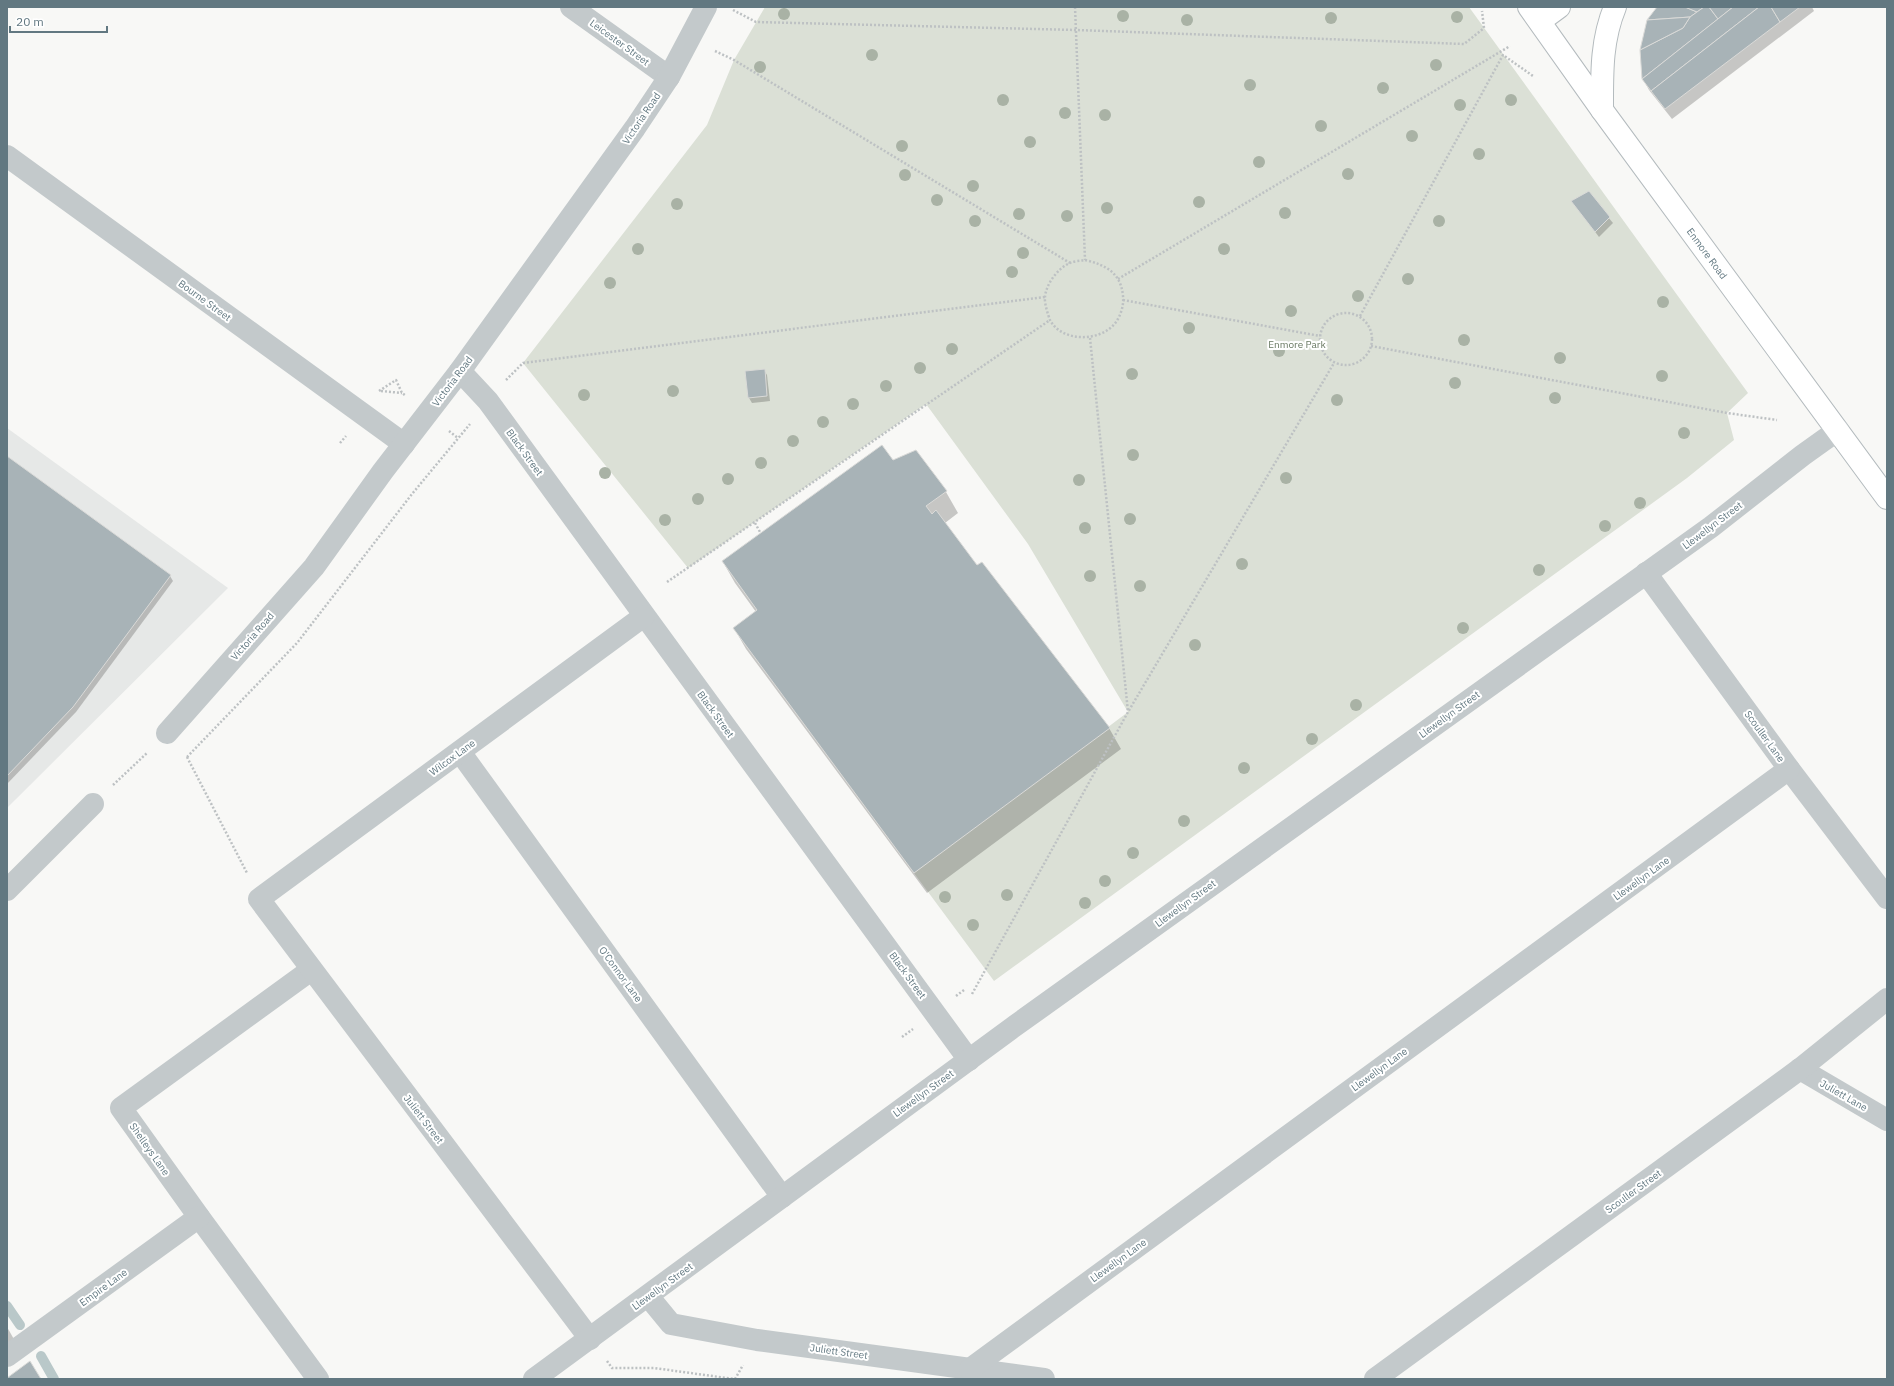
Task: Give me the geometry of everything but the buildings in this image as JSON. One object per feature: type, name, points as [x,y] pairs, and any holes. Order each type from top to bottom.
[{"type":"main road","points":[[1534,14],[1559,7]]},
{"type":"main road","points":[[1602,110],[1602,58],[1607,25],[1615,7]]},
{"type":"main road","name":"Enmore Road","points":[[1534,14],[1602,110],[1887,498]]},
{"type":"street","name":"Leicester Street","points":[[571,7],[669,78]]},
{"type":"street","name":"Victoria Road","points":[[167,733],[314,566],[460,371],[636,128],[669,78],[706,7]]},
{"type":"street","name":"Bourne Street","points":[[7,156],[404,444]]},
{"type":"street","name":"Black Street","points":[[460,371],[488,402],[969,1060]]},
{"type":"street","name":"Llewellyn Street","points":[[534,1379],[969,1060],[1711,527],[1838,430]]},
{"type":"street","name":"Scouller Lane","points":[[1646,573],[1789,769],[1887,898]]},
{"type":"street","name":"Wilcox Lane","points":[[259,899],[644,616]]},
{"type":"street","name":"O'Connor Lane","points":[[460,752],[782,1197]]},
{"type":"street","name":"Llewellyn Lane","points":[[970,1369],[1789,769]]},
{"type":"street","points":[[7,890],[93,804]]},
{"type":"street","name":"Juliett Street","points":[[259,899],[590,1339]]},
{"type":"street","name":"Shelleys Lane","points":[[311,970],[121,1108],[318,1379]]},
{"type":"street","name":"Scouller Street","points":[[1375,1379],[1800,1069],[1887,999]]},
{"type":"street","name":"Juliett Lane","points":[[1800,1069],[1887,1120]]},
{"type":"street","name":"Empire Lane","points":[[7,1356],[199,1217]]},
{"type":"street","name":"Juliett Street","points":[[648,1296],[671,1324],[757,1340],[1044,1379]]},
{"type":"path","points":[[727,7],[756,22],[1076,30],[1464,44],[1484,28],[1482,11]]},
{"type":"path","points":[[1075,7],[1085,260]]},
{"type":"path","points":[[1118,279],[1510,46]]},
{"type":"path","points":[[714,50],[1070,263]]},
{"type":"path","points":[[1360,316],[1503,55],[1533,76]]},
{"type":"path","points":[[1085,260],[1098,263],[1107,268],[1122,285],[1123,300],[1121,312],[1116,323],[1108,331],[1090,338],[1074,336],[1054,326],[1050,320],[1044,297],[1049,284],[1056,274],[1070,263],[1085,260]]},
{"type":"path","points":[[504,382],[523,363],[1044,297]]},
{"type":"path","points":[[1123,300],[1320,336]]},
{"type":"path","points":[[1350,314],[1360,316],[1368,323],[1372,336],[1369,352],[1364,359],[1357,364],[1348,365],[1334,363],[1326,356],[1320,336],[1324,326],[1336,315],[1350,314]]},
{"type":"path","points":[[667,582],[1050,320]]},
{"type":"path","points":[[1090,338],[1128,712]]},
{"type":"path","points":[[1371,346],[1727,413],[1777,420]]},
{"type":"path","points":[[972,994],[1128,712],[1334,363]]},
{"type":"path","points":[[376,396],[380,391],[396,380],[402,393],[409,398]]},
{"type":"path","points":[[380,391],[402,393]]},
{"type":"path","points":[[187,757],[297,643],[412,494],[473,421]]},
{"type":"path","points":[[755,523],[760,532]]},
{"type":"path","points":[[93,804],[167,733],[187,757],[232,841],[259,899]]},
{"type":"path","points":[[612,1368],[654,1368],[734,1379]]},
{"type":"shaded area","points":[[7,428],[228,588],[7,808]]},
{"type":"green space","name":"Enmore Park","points":[[765,7],[1469,7],[1748,393],[1727,413],[1734,440],[1687,478],[994,981],[914,873],[1128,712],[1028,544],[926,404],[688,568],[523,363],[707,125],[734,60]]},
{"type":"waterway","points":[[7,1306],[20,1325]]},
{"type":"waterway","points":[[41,1356],[54,1379]]}]
